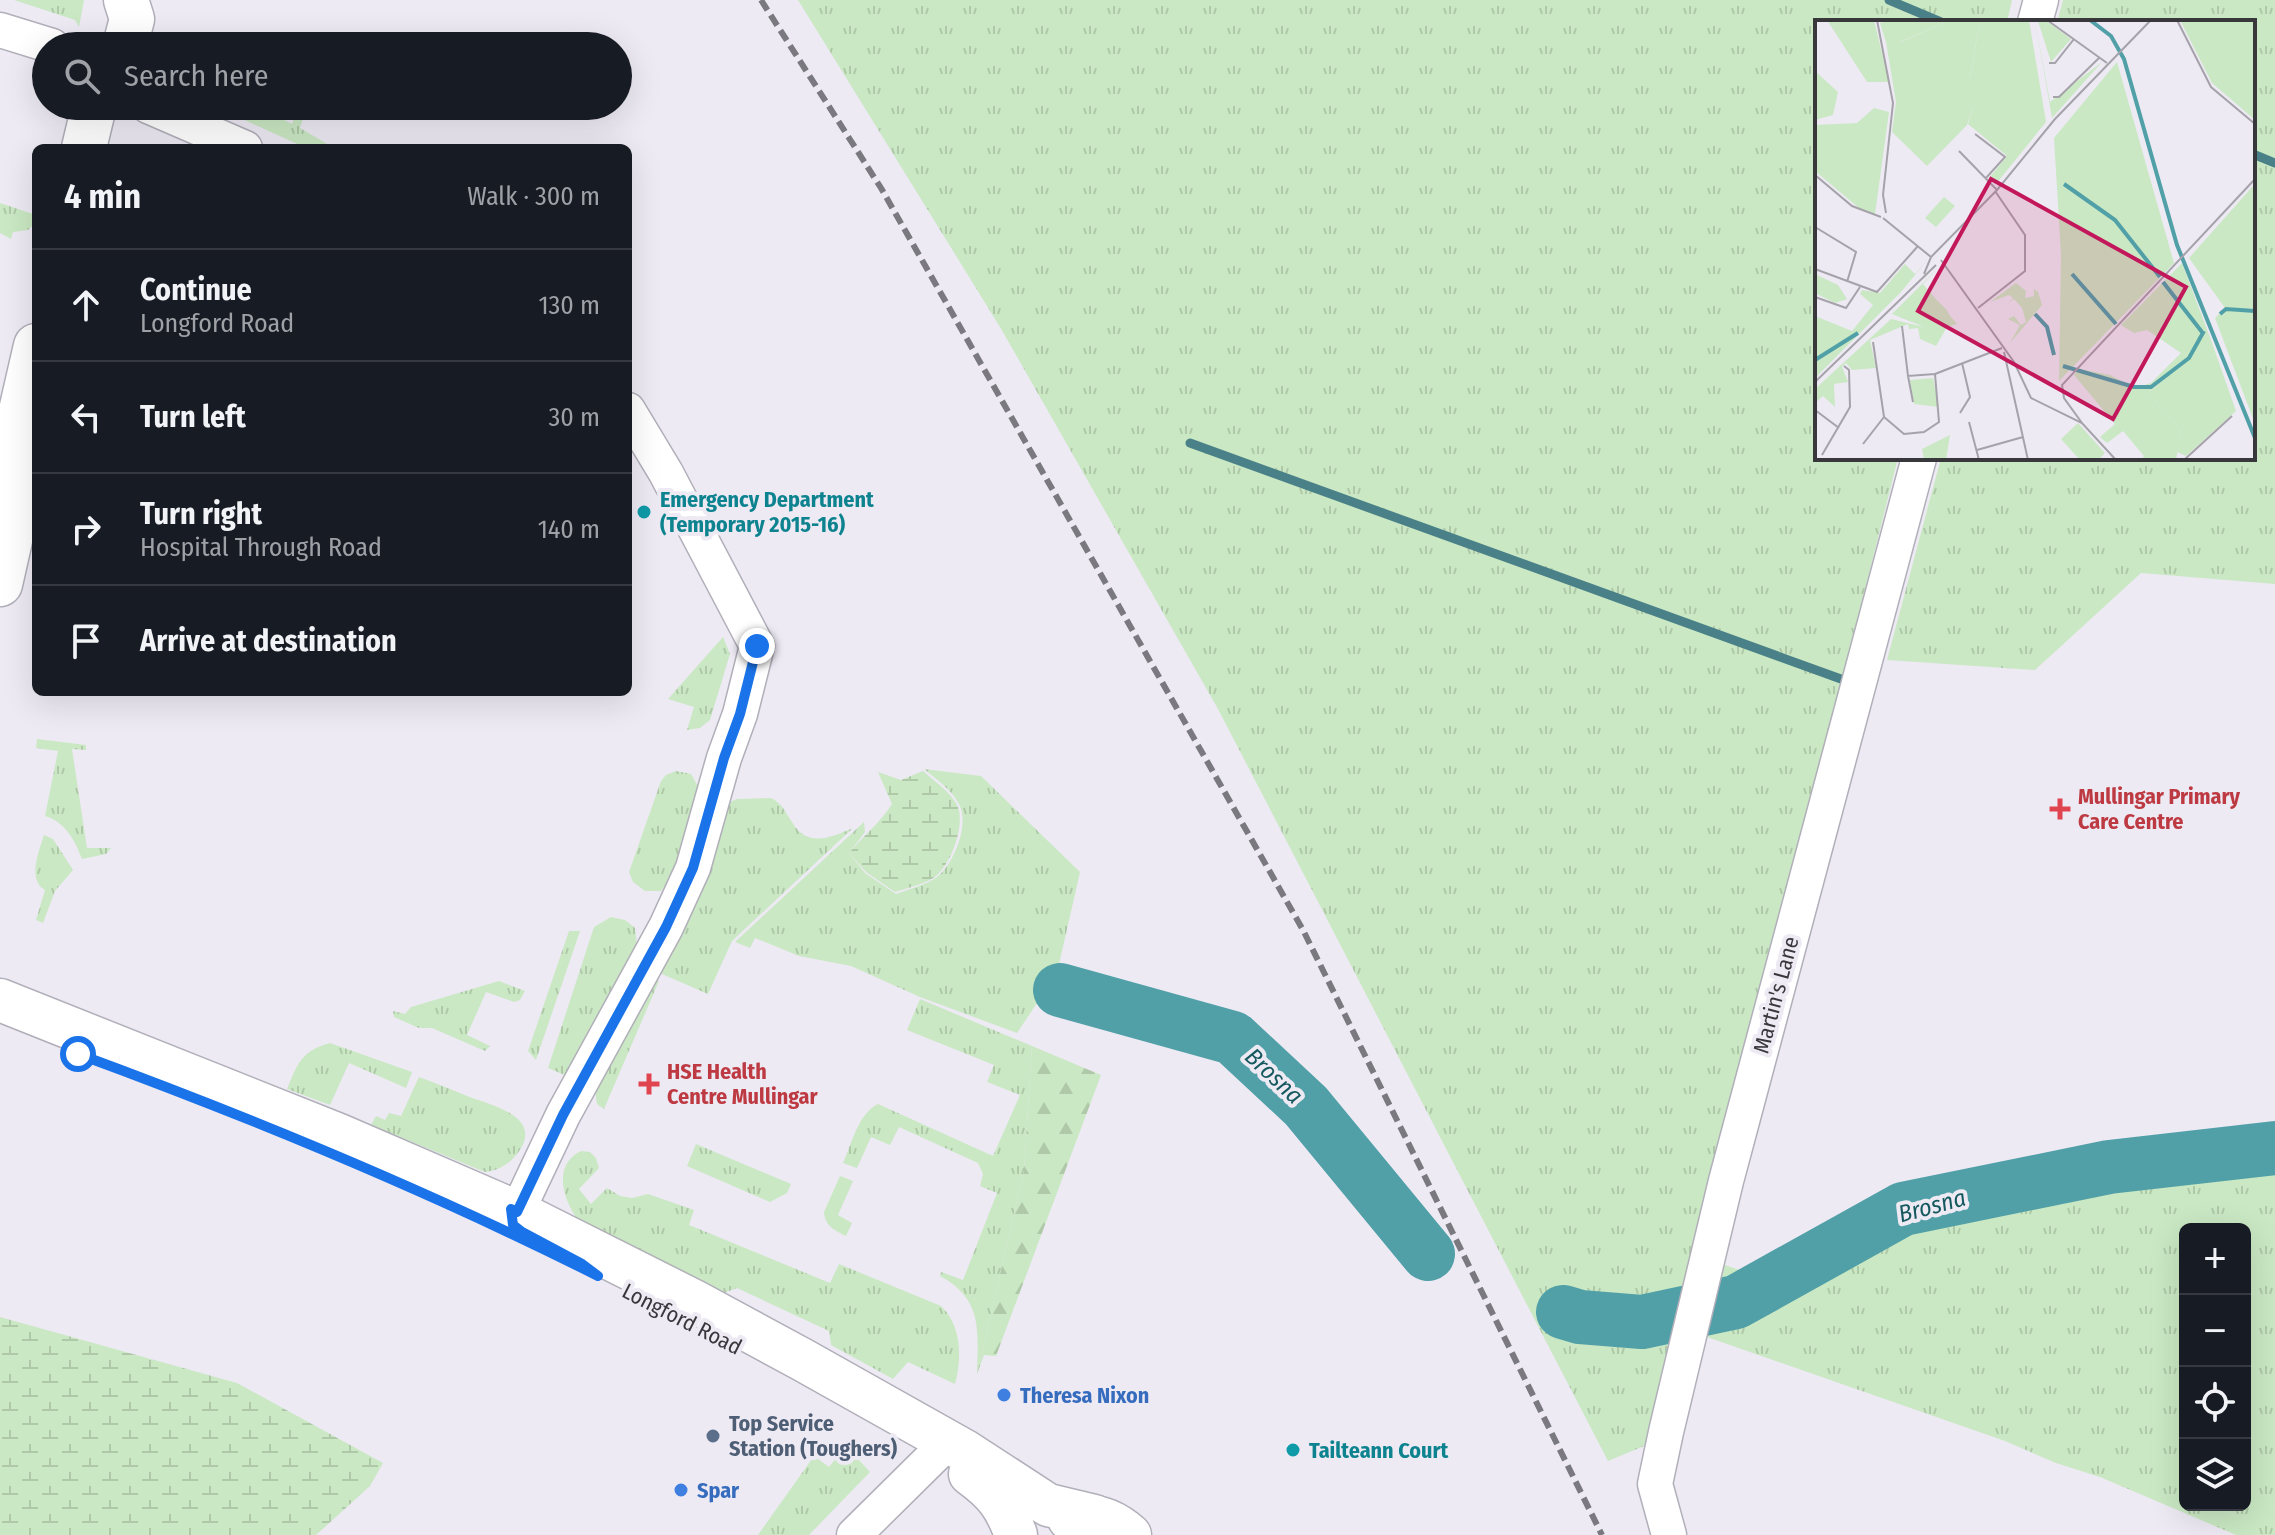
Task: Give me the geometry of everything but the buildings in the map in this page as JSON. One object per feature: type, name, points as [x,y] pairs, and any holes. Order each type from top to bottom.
[{"type":"main road","points":[[110,32],[115,0]]},
{"type":"main road","points":[[126,0],[132,19],[129,32]]},
{"type":"main road","points":[[85,144],[91,120]]},
{"type":"main road","points":[[102,144],[108,120]]},
{"type":"main road","points":[[0,502],[32,363]]},
{"type":"main road","points":[[0,584],[32,446]]},
{"type":"street","points":[[2036,20],[2041,0]]},
{"type":"street","points":[[0,30],[32,40]]},
{"type":"street","points":[[180,120],[236,144]]},
{"type":"street","points":[[598,1276],[513,1225],[514,1210],[666,927],[693,868],[724,758],[740,714],[757,646],[666,473],[632,417]]},
{"type":"street","name":"Martin's Lane","points":[[1669,1535],[1655,1484],[1695,1311],[1726,1181],[1918,460]]},
{"type":"street","points":[[0,1000],[339,1135],[514,1210],[753,1333],[965,1451],[1048,1505],[1112,1526]]},
{"type":"street","name":"Longford Road","points":[[0,1031],[92,1058],[353,1161],[523,1238],[825,1391],[938,1452],[990,1489],[1005,1507],[1016,1535]]},
{"type":"street","points":[[753,1333],[765,1344],[820,1376],[825,1391]]},
{"type":"street","points":[[854,1535],[938,1452]]},
{"type":"street","points":[[1045,1535],[1063,1521],[1078,1516],[1112,1526]]},
{"type":"green space","points":[[14,0],[84,0],[79,27],[75,20]]},
{"type":"green space","points":[[798,0],[2012,0],[2007,20],[1815,20],[1815,460],[1897,460],[1666,1383],[1644,1446],[1608,1461],[1218,709],[1000,327]]},
{"type":"green space","points":[[2063,0],[2275,0],[2275,584],[2141,573],[2035,670],[1887,660],[1940,460],[2255,460],[2255,20],[2058,20]]},
{"type":"green space","points":[[245,120],[284,120],[292,124],[293,120],[303,120],[300,128],[327,144],[297,144]]},
{"type":"green space","points":[[0,203],[32,214],[32,226],[28,230],[13,232],[11,239],[0,233]]},
{"type":"green space","points":[[723,637],[730,654],[710,720],[700,728],[687,730],[694,707],[668,699]]},
{"type":"green space","points":[[37,739],[86,745],[86,750],[72,749],[87,848],[111,848],[106,854],[82,859],[68,833],[45,816],[58,751],[36,748]]},
{"type":"green space","points":[[924,769],[981,776],[1080,872],[1057,973],[1017,1033],[920,997],[851,966],[799,956],[755,938],[750,948],[735,942],[864,822],[865,832],[849,853],[865,873],[896,894],[937,877],[949,863],[958,843],[962,812],[952,794]]},
{"type":"green space","points":[[676,771],[691,774],[700,790],[671,877],[661,891],[645,891],[633,882],[629,872],[661,781]]},
{"type":"green space","points":[[923,771],[947,792],[958,807],[958,834],[947,863],[936,876],[895,892],[866,872],[849,853],[892,804],[878,772],[901,780]]},
{"type":"green space","points":[[771,798],[781,806],[798,830],[812,838],[828,837],[853,828],[732,941],[708,994],[655,971],[730,802]]},
{"type":"green space","points":[[44,835],[53,839],[73,870],[55,891],[43,923],[36,920],[45,890],[35,872]]},
{"type":"green space","points":[[611,917],[625,920],[635,928],[637,947],[567,1076],[548,1068],[594,927]]},
{"type":"green space","points":[[569,931],[580,931],[536,1060],[528,1051]]},
{"type":"green space","points":[[647,977],[659,981],[604,1109],[597,1104],[595,1091]]},
{"type":"green space","points":[[499,981],[525,991],[520,1000],[514,1002],[486,992],[467,1035],[490,1046],[485,1051],[432,1028],[419,1028],[394,1017],[393,1011],[405,1014],[411,1007]]},
{"type":"green space","points":[[920,999],[1032,1046],[1024,1170],[977,1374],[977,1330],[971,1306],[954,1285],[940,1276],[941,1272],[963,1280],[997,1193],[980,1186],[983,1174],[978,1163],[899,1127],[890,1145],[871,1137],[857,1168],[843,1163],[865,1115],[878,1104],[993,1156],[1020,1095],[987,1082],[994,1065],[907,1030]]},
{"type":"green space","points":[[330,1043],[412,1072],[406,1088],[349,1063],[330,1105],[287,1089],[302,1059]]},
{"type":"green space","points":[[1032,1046],[1101,1075],[996,1356],[984,1355],[977,1374],[1024,1170]]},
{"type":"green space","points":[[419,1077],[512,1114],[525,1131],[517,1154],[503,1166],[485,1172],[371,1125],[376,1116],[385,1120],[389,1113],[401,1116]]},
{"type":"green space","points":[[696,1144],[791,1184],[787,1193],[770,1202],[687,1166]]},
{"type":"green space","points":[[581,1151],[590,1152],[599,1168],[579,1189],[591,1204],[607,1188],[620,1196],[632,1198],[648,1194],[694,1210],[689,1225],[830,1283],[839,1264],[941,1306],[957,1333],[959,1364],[955,1384],[908,1362],[893,1379],[831,1345],[829,1331],[737,1288],[724,1293],[578,1220],[568,1203],[563,1174],[572,1157]]},
{"type":"green space","points":[[2275,1156],[2275,1535],[2236,1535],[2180,1511],[2251,1511],[2251,1223],[2179,1223],[2179,1511],[2005,1441],[1707,1337],[1722,1264],[1757,1276],[1872,1208],[2029,1161]]},
{"type":"green space","points":[[840,1176],[853,1181],[838,1215],[852,1223],[846,1236],[828,1224],[824,1212]]},
{"type":"green space","points":[[0,1317],[237,1383],[383,1463],[370,1486],[316,1535],[0,1535]]},
{"type":"green space","points":[[846,1446],[870,1472],[809,1535],[758,1535],[814,1456],[829,1467]]},
{"type":"waterway","points":[[1889,0],[1936,20]]},
{"type":"waterway","points":[[2255,155],[2275,163]]},
{"type":"waterway","points":[[1190,443],[1852,683]]},
{"type":"waterway","name":"Brosna","points":[[1060,990],[1233,1038],[1306,1106],[1428,1254]]},
{"type":"waterway","name":"Brosna","points":[[1563,1312],[1580,1317],[1642,1322],[1736,1302],[1903,1209],[2109,1167],[2275,1148]]},
{"type":"railway","points":[[761,0],[881,188],[1303,930],[1602,1535]]},
{"type":"place","name":"Emergency Department (Temporary 2015-16)","points":[[644,512]]},
{"type":"place","name":"Mullingar Primary Care Centre","points":[[2060,809]]},
{"type":"place","name":"HSE Health Centre Mullingar","points":[[649,1084]]},
{"type":"place","name":"Theresa Nixon","points":[[1004,1395]]},
{"type":"place","name":"Top Service Station (Toughers)","points":[[713,1436]]},
{"type":"place","name":"Tailteann Court","points":[[1293,1450]]},
{"type":"place","name":"Spar","points":[[681,1490]]},
{"type":"route","points":[[78,1054],[186,1093],[353,1161],[523,1238],[598,1276],[522,1232],[513,1225],[511,1209],[517,1212],[563,1115],[666,927],[693,868],[724,758],[740,714],[757,646]]}]
